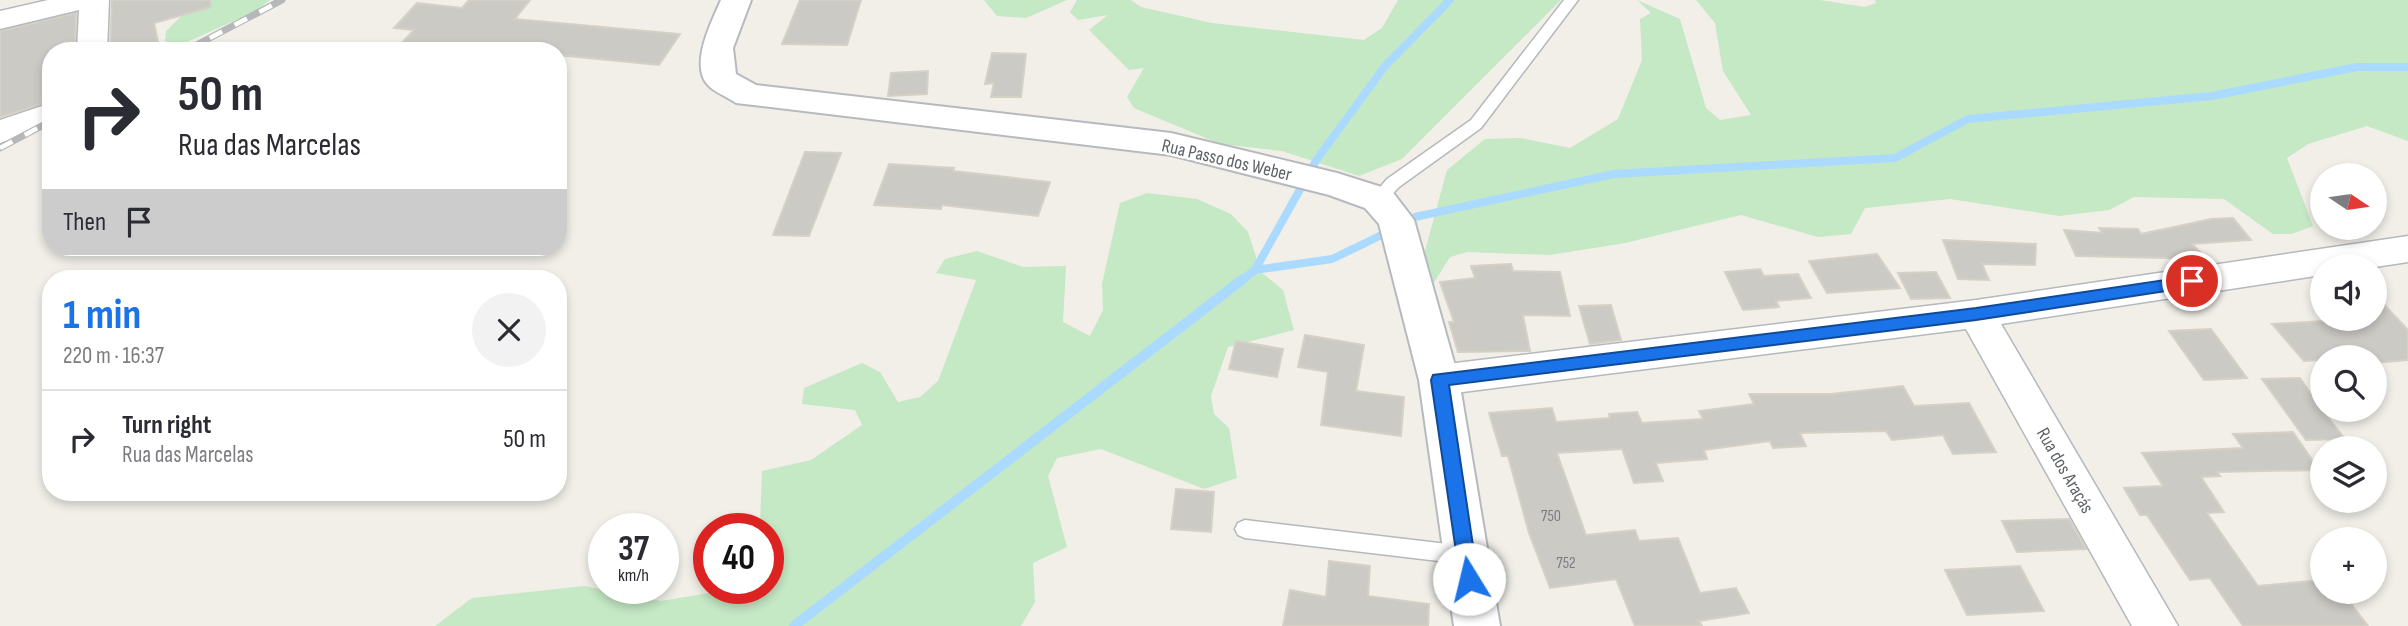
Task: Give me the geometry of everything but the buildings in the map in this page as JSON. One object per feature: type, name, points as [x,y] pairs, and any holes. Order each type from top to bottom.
[{"type":"street","points":[[0,20],[86,0]]},
{"type":"street","points":[[92,42],[94,0]]},
{"type":"street","name":"Rua Passo dos Weber","points":[[736,0],[717,48],[720,79],[748,94],[1171,144],[1337,185],[1378,199]]},
{"type":"street","points":[[0,132],[42,116]]},
{"type":"street","points":[[1378,199],[1396,220],[1439,380],[1477,626]]},
{"type":"street","points":[[1439,380],[1976,314],[2408,249]]},
{"type":"street","name":"Rua dos Araçás","points":[[1976,314],[2156,626]]},
{"type":"lane","points":[[1378,199],[1393,183],[1476,124],[1571,0]]},
{"type":"lane","points":[[1245,529],[1465,555]]},
{"type":"green space","points":[[198,0],[270,0],[256,11],[187,42],[165,41],[166,31]]},
{"type":"green space","points":[[984,0],[1067,0],[1026,18],[997,16]]},
{"type":"green space","points":[[1077,0],[1131,0],[1141,7],[1212,23],[1364,40],[1382,28],[1398,0],[1561,0],[1402,159],[1359,176],[1282,151],[1220,144],[1134,108],[1127,97],[1144,68],[1129,70],[1089,30],[1108,15],[1078,20],[1070,12]]},
{"type":"green space","points":[[1637,0],[1680,19],[1706,108],[1720,120],[1751,115],[1723,71],[1715,23],[1696,0],[1820,0],[1865,7],[1876,3],[1875,0],[2408,0],[2408,141],[2367,126],[2308,144],[2287,158],[2310,218],[2310,227],[2292,234],[2273,234],[2224,199],[2134,197],[2109,210],[2060,216],[1950,199],[1865,208],[1851,234],[1818,237],[1741,215],[1625,243],[1550,255],[1467,252],[1450,257],[1433,284],[1419,273],[1447,170],[1485,139],[1520,138],[1570,148],[1618,119],[1642,60],[1640,19],[1651,13]]},
{"type":"green space","points":[[1147,193],[1197,199],[1231,214],[1248,232],[1261,272],[1283,290],[1294,330],[1228,347],[1211,396],[1214,414],[1229,428],[1237,478],[1204,489],[1101,449],[1057,458],[1048,476],[1067,547],[1033,563],[1035,602],[1021,626],[435,626],[472,598],[584,586],[588,587],[588,604],[679,604],[679,598],[693,596],[693,604],[784,604],[784,513],[760,513],[762,471],[811,460],[862,425],[855,410],[802,404],[804,388],[862,363],[880,372],[898,402],[920,397],[938,381],[976,280],[936,273],[945,259],[977,251],[1023,267],[1066,266],[1063,322],[1090,336],[1103,310],[1102,284],[1120,203]]},
{"type":"waterway","points":[[1255,270],[1317,159],[1385,66],[1450,0]]},
{"type":"waterway","points":[[1404,223],[1415,217],[1614,174],[1895,158],[1968,119],[2212,96],[2357,67],[2408,67]]},
{"type":"waterway","points":[[1255,270],[1332,259],[1392,230]]},
{"type":"waterway","points":[[1241,281],[1255,270]]},
{"type":"waterway","points":[[794,626],[1243,279]]},
{"type":"railway","points":[[202,42],[282,0]]},
{"type":"railway","points":[[0,148],[42,126]]},
{"type":"route","points":[[1469,579],[1439,380],[1976,314],[2192,281]]}]
